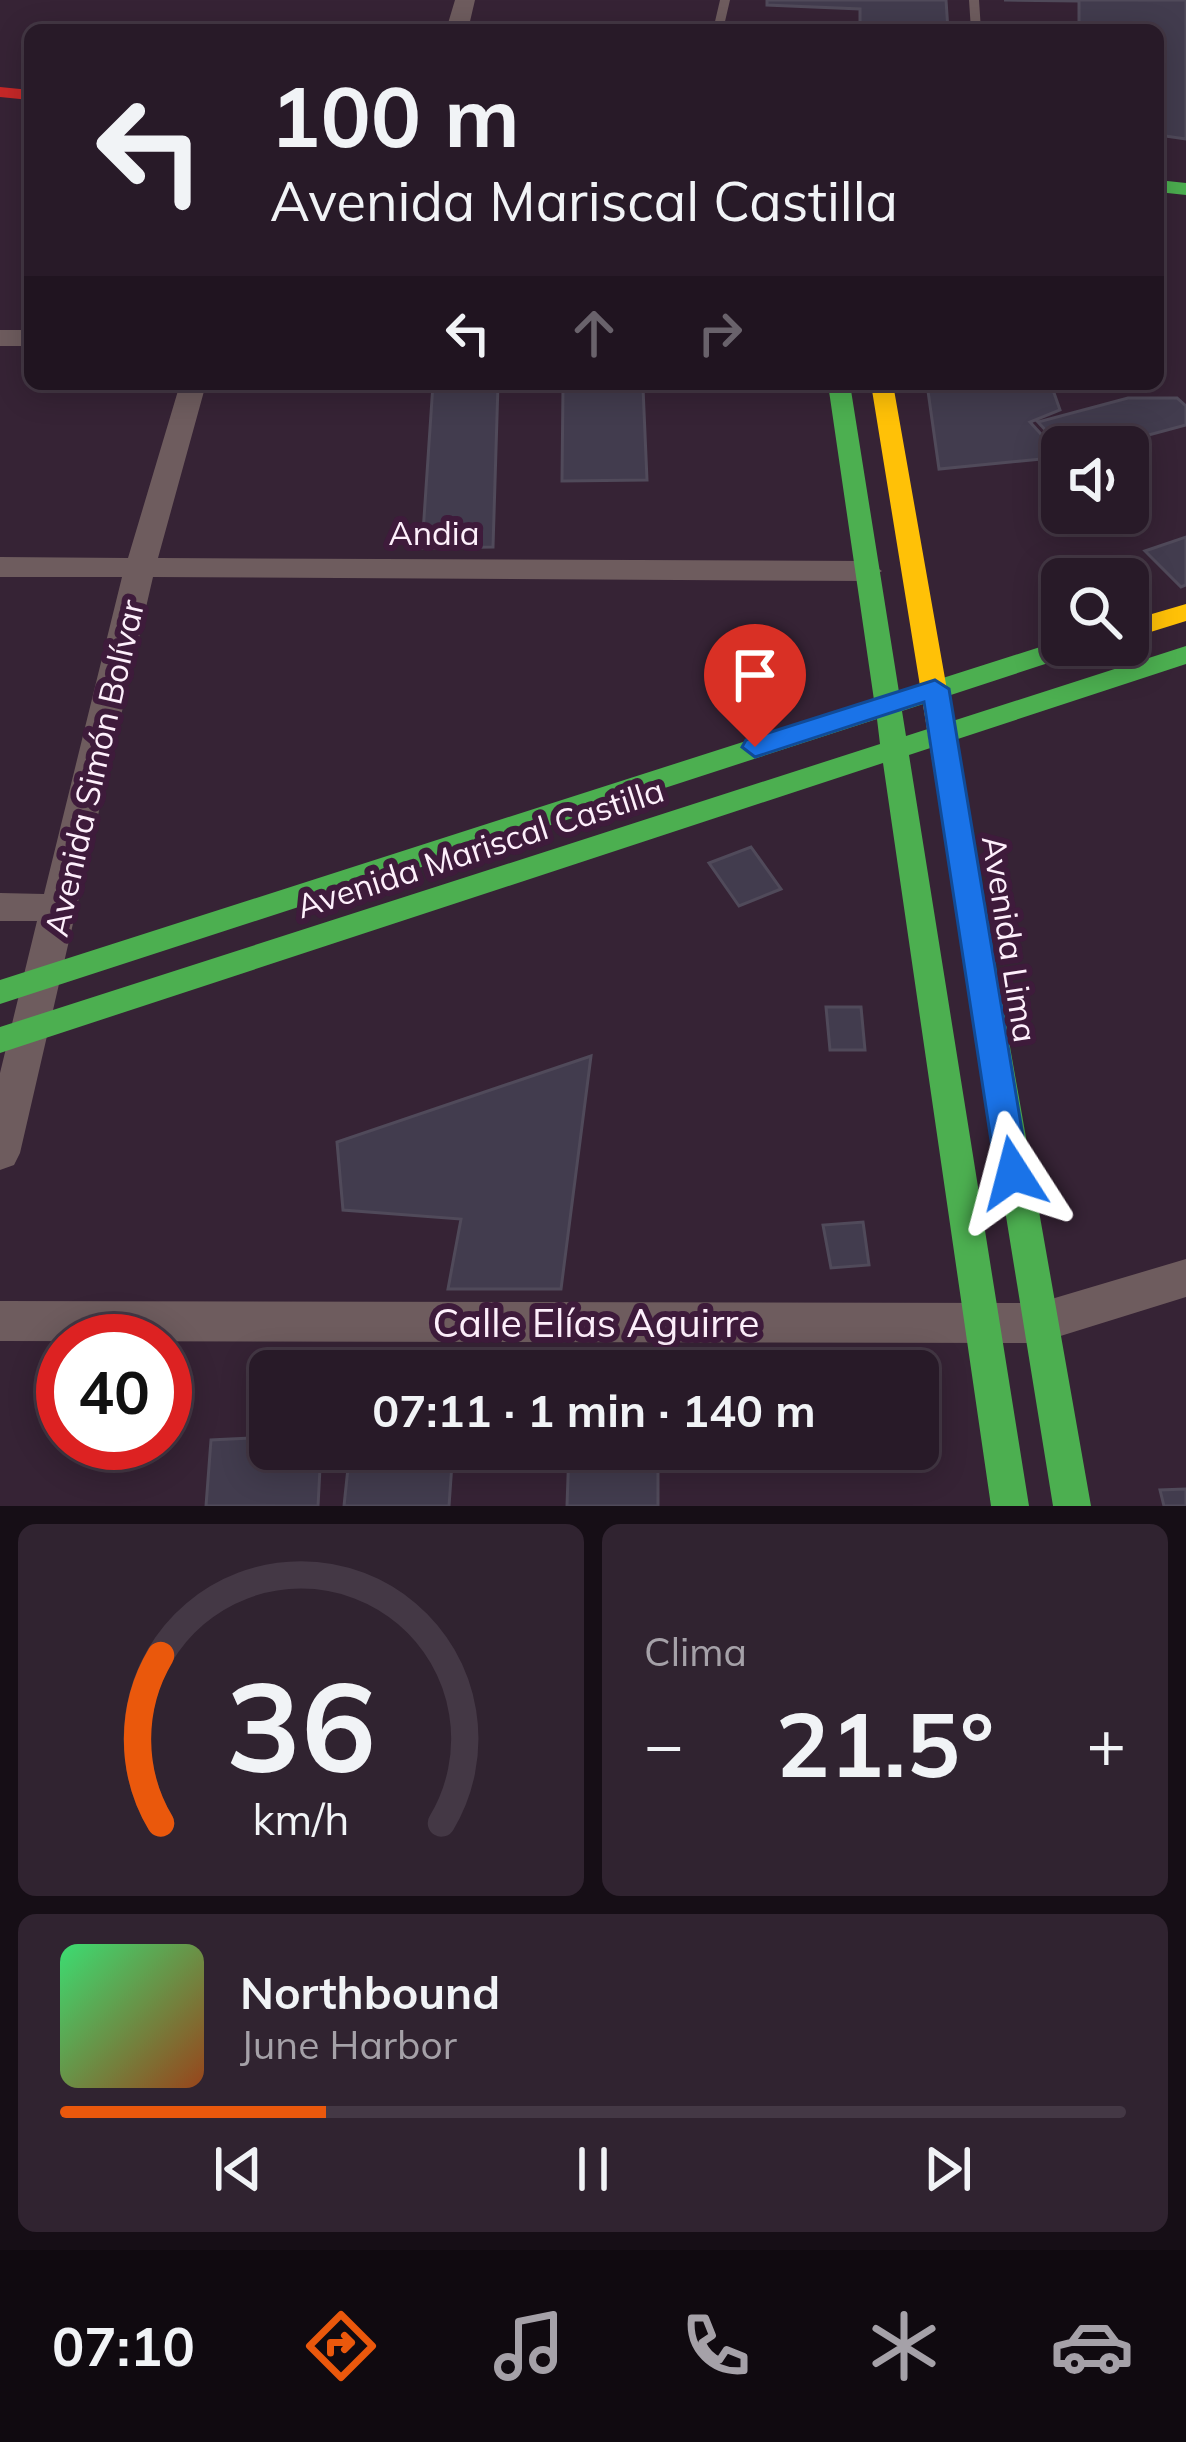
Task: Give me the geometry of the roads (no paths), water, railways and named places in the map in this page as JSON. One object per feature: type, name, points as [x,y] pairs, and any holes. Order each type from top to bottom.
[{"type":"street","name":"Avenida Simón Bolívar","points":[[0,1154],[34,1029],[140,567],[191,390]]},
{"type":"street","points":[[840,390],[1010,1506]]},
{"type":"street","name":"Avenida Lima","points":[[883,390],[1072,1506]]},
{"type":"street","name":"Andia","points":[[0,567],[867,571]]},
{"type":"street","points":[[1149,623],[1186,612]]},
{"type":"street","name":"Avenida Mariscal Castilla","points":[[0,1040],[1186,655]]},
{"type":"street","name":"Avenida Mariscal Castilla","points":[[0,992],[1041,656]]},
{"type":"street","points":[[0,907],[61,908]]},
{"type":"street","name":"Calle Elías Aguirre","points":[[0,1321],[1038,1323],[1186,1278]]}]
